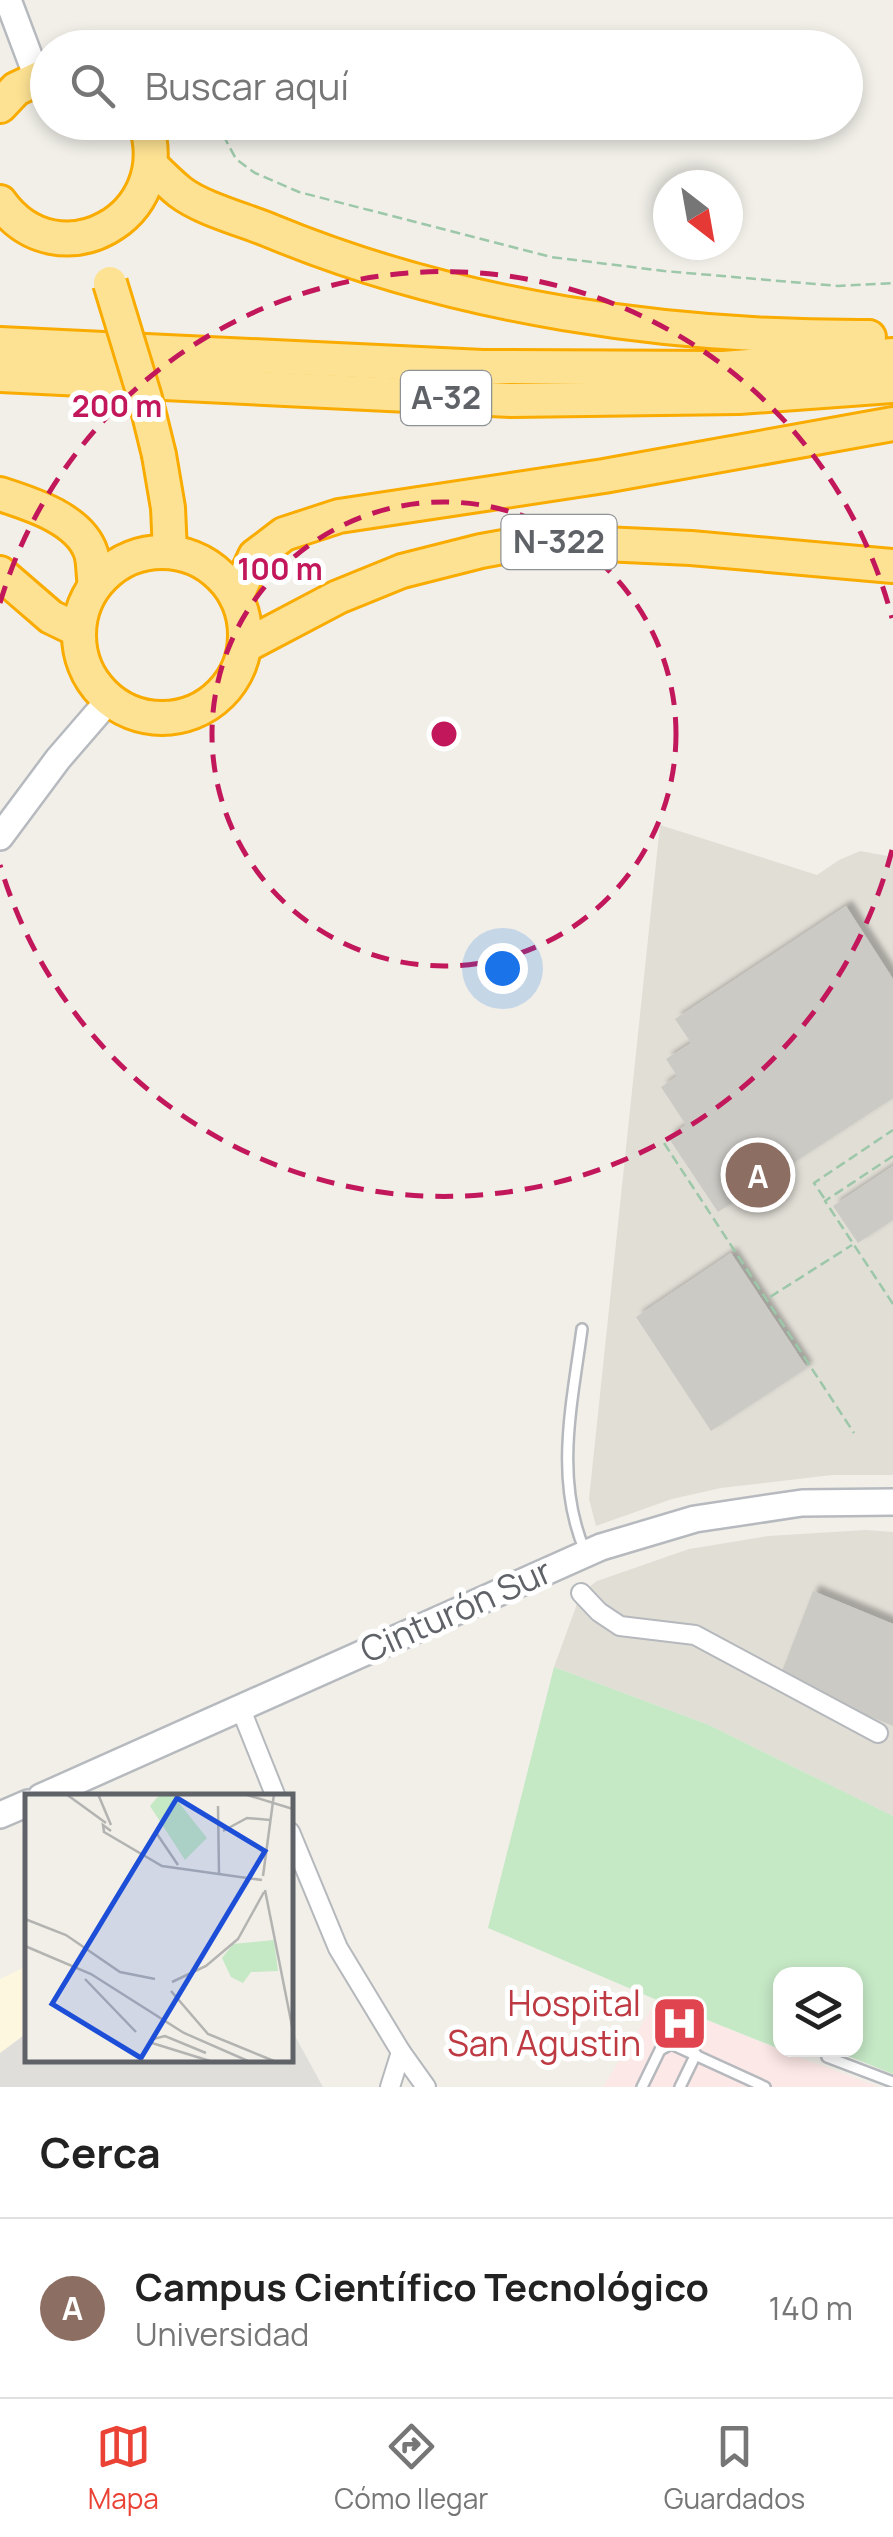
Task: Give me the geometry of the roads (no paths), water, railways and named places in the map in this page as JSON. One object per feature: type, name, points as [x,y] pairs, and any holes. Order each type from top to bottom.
[{"type":"highway","points":[[0,106],[16,89],[30,81]]},
{"type":"highway","points":[[0,202],[32,231],[60,238],[89,236],[112,227],[131,211],[145,190],[152,166],[152,140]]},
{"type":"highway","points":[[152,166],[183,194],[314,249],[446,288],[585,317],[792,337],[893,337]]},
{"type":"highway","points":[[89,236],[110,283],[145,398],[168,508],[170,552]]},
{"type":"highway","name":"A-32","points":[[0,344],[483,367],[723,368],[893,354]]},
{"type":"highway","name":"A-32","points":[[0,375],[511,400],[739,397],[893,386]]},
{"type":"highway","points":[[236,597],[254,556],[284,534],[340,516],[604,476],[893,424]]},
{"type":"highway","points":[[0,494],[27,503],[80,534],[91,554],[94,586]]},
{"type":"highway","name":"N-322","points":[[244,646],[338,597],[402,570],[538,541],[691,548],[893,566]]},
{"type":"highway","points":[[170,552],[209,566],[236,597],[242,612],[244,646],[239,668],[212,702],[192,713],[170,718],[128,711],[109,700],[85,668],[78,630],[83,606],[94,586],[128,559],[170,552]]},
{"type":"highway","points":[[0,573],[51,616],[78,630]]},
{"type":"main road","points":[[8,0],[30,49]]},
{"type":"main road","points":[[0,837],[58,759],[109,700]]},
{"type":"main road","name":"Cinturón Sur","points":[[48,1794],[586,1554],[695,1519],[802,1503],[893,1502]]},
{"type":"main road","points":[[0,1816],[25,1804]]},
{"type":"street","points":[[581,1593],[620,1626],[695,1636],[878,1733]]},
{"type":"street","points":[[240,1706],[275,1794]]},
{"type":"street","points":[[292,1837],[338,1948],[425,2087]]},
{"type":"street","points":[[390,2087],[401,2052]]},
{"type":"lane","points":[[582,1329],[566,1486],[573,1522],[586,1554]]},
{"type":"lane","points":[[642,2087],[660,2050],[672,2044],[765,2087]]},
{"type":"lane","points":[[680,2087],[696,2054]]},
{"type":"lane","points":[[830,2057],[893,2082]]},
{"type":"place","name":"Campus Científico Tecnológico","points":[[758,1175]]},
{"type":"place","name":"Hospital San Agustin","points":[[680,2024]]}]
